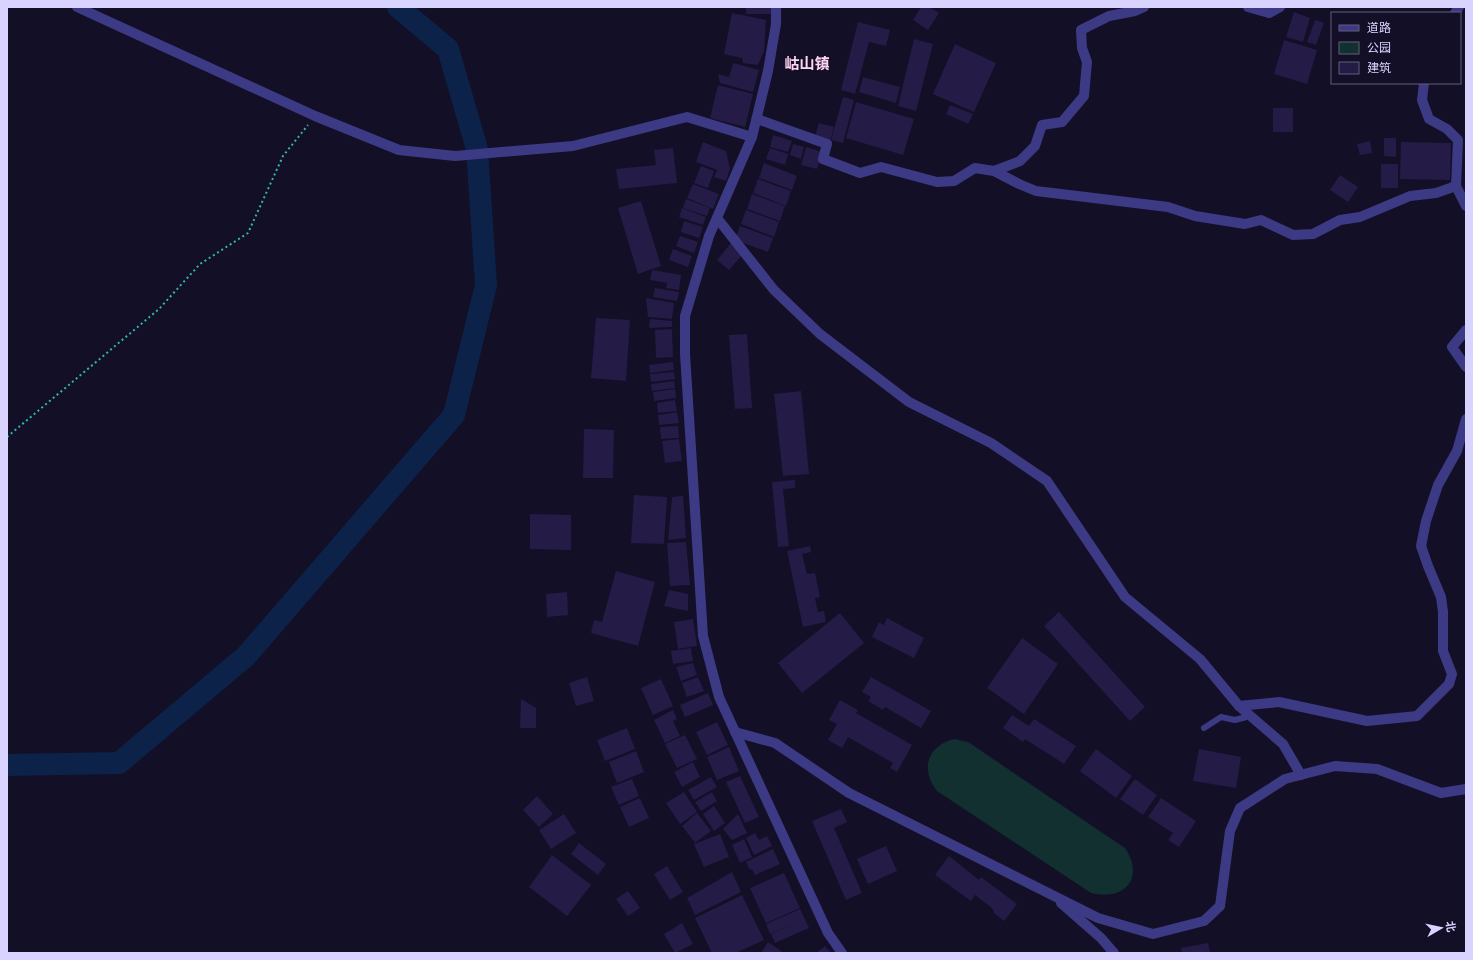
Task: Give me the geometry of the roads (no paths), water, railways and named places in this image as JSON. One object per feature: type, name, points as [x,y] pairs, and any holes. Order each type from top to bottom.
[{"type":"street","points":[[77,7],[315,116],[399,150],[454,156],[573,146],[687,117],[752,137]]},
{"type":"street","points":[[776,7],[776,24],[770,64],[752,137],[709,236],[685,316],[685,354],[704,636],[719,697],[828,933],[842,953]]},
{"type":"street","points":[[994,171],[1020,161],[1035,146],[1042,125],[1062,122],[1084,96],[1087,62],[1082,48],[1081,30],[1109,16],[1135,11],[1144,7]]},
{"type":"street","points":[[1248,7],[1269,13],[1280,7]]},
{"type":"street","points":[[1424,84],[1422,100],[1429,119],[1447,129],[1458,140],[1456,186],[1466,206]]},
{"type":"street","points":[[757,119],[827,144],[823,159],[860,173],[881,167],[937,182],[954,180],[975,168],[994,171],[1036,191],[1168,207],[1195,216],[1245,224],[1261,220],[1292,235],[1313,234],[1340,220],[1360,217],[1410,196],[1436,193],[1456,186]]},
{"type":"street","points":[[717,218],[774,290],[820,334],[909,402],[991,444],[1047,481],[1125,597],[1200,660],[1239,706],[1283,744],[1301,775]]},
{"type":"street","points":[[1466,330],[1452,347],[1466,367]]},
{"type":"street","points":[[1239,706],[1279,702],[1367,721],[1417,716],[1449,684],[1452,674],[1443,652],[1443,612],[1441,597],[1421,546],[1426,521],[1438,485],[1457,451],[1466,419]]},
{"type":"street","points":[[735,732],[775,743],[849,793],[1049,892],[1098,918],[1152,934],[1204,921],[1220,906],[1230,831],[1240,808],[1285,779],[1335,766],[1377,769],[1441,793],[1466,789]]},
{"type":"street","points":[[1049,892],[1101,938],[1114,953]]},
{"type":"lane","points":[[1204,728],[1220,717],[1235,720],[1250,716]]},
{"type":"waterway","points":[[7,765],[119,763],[246,656],[454,415],[486,285],[477,149],[448,49],[398,7]]},
{"type":"district","name":"岵山镇","points":[[807,64]]}]
